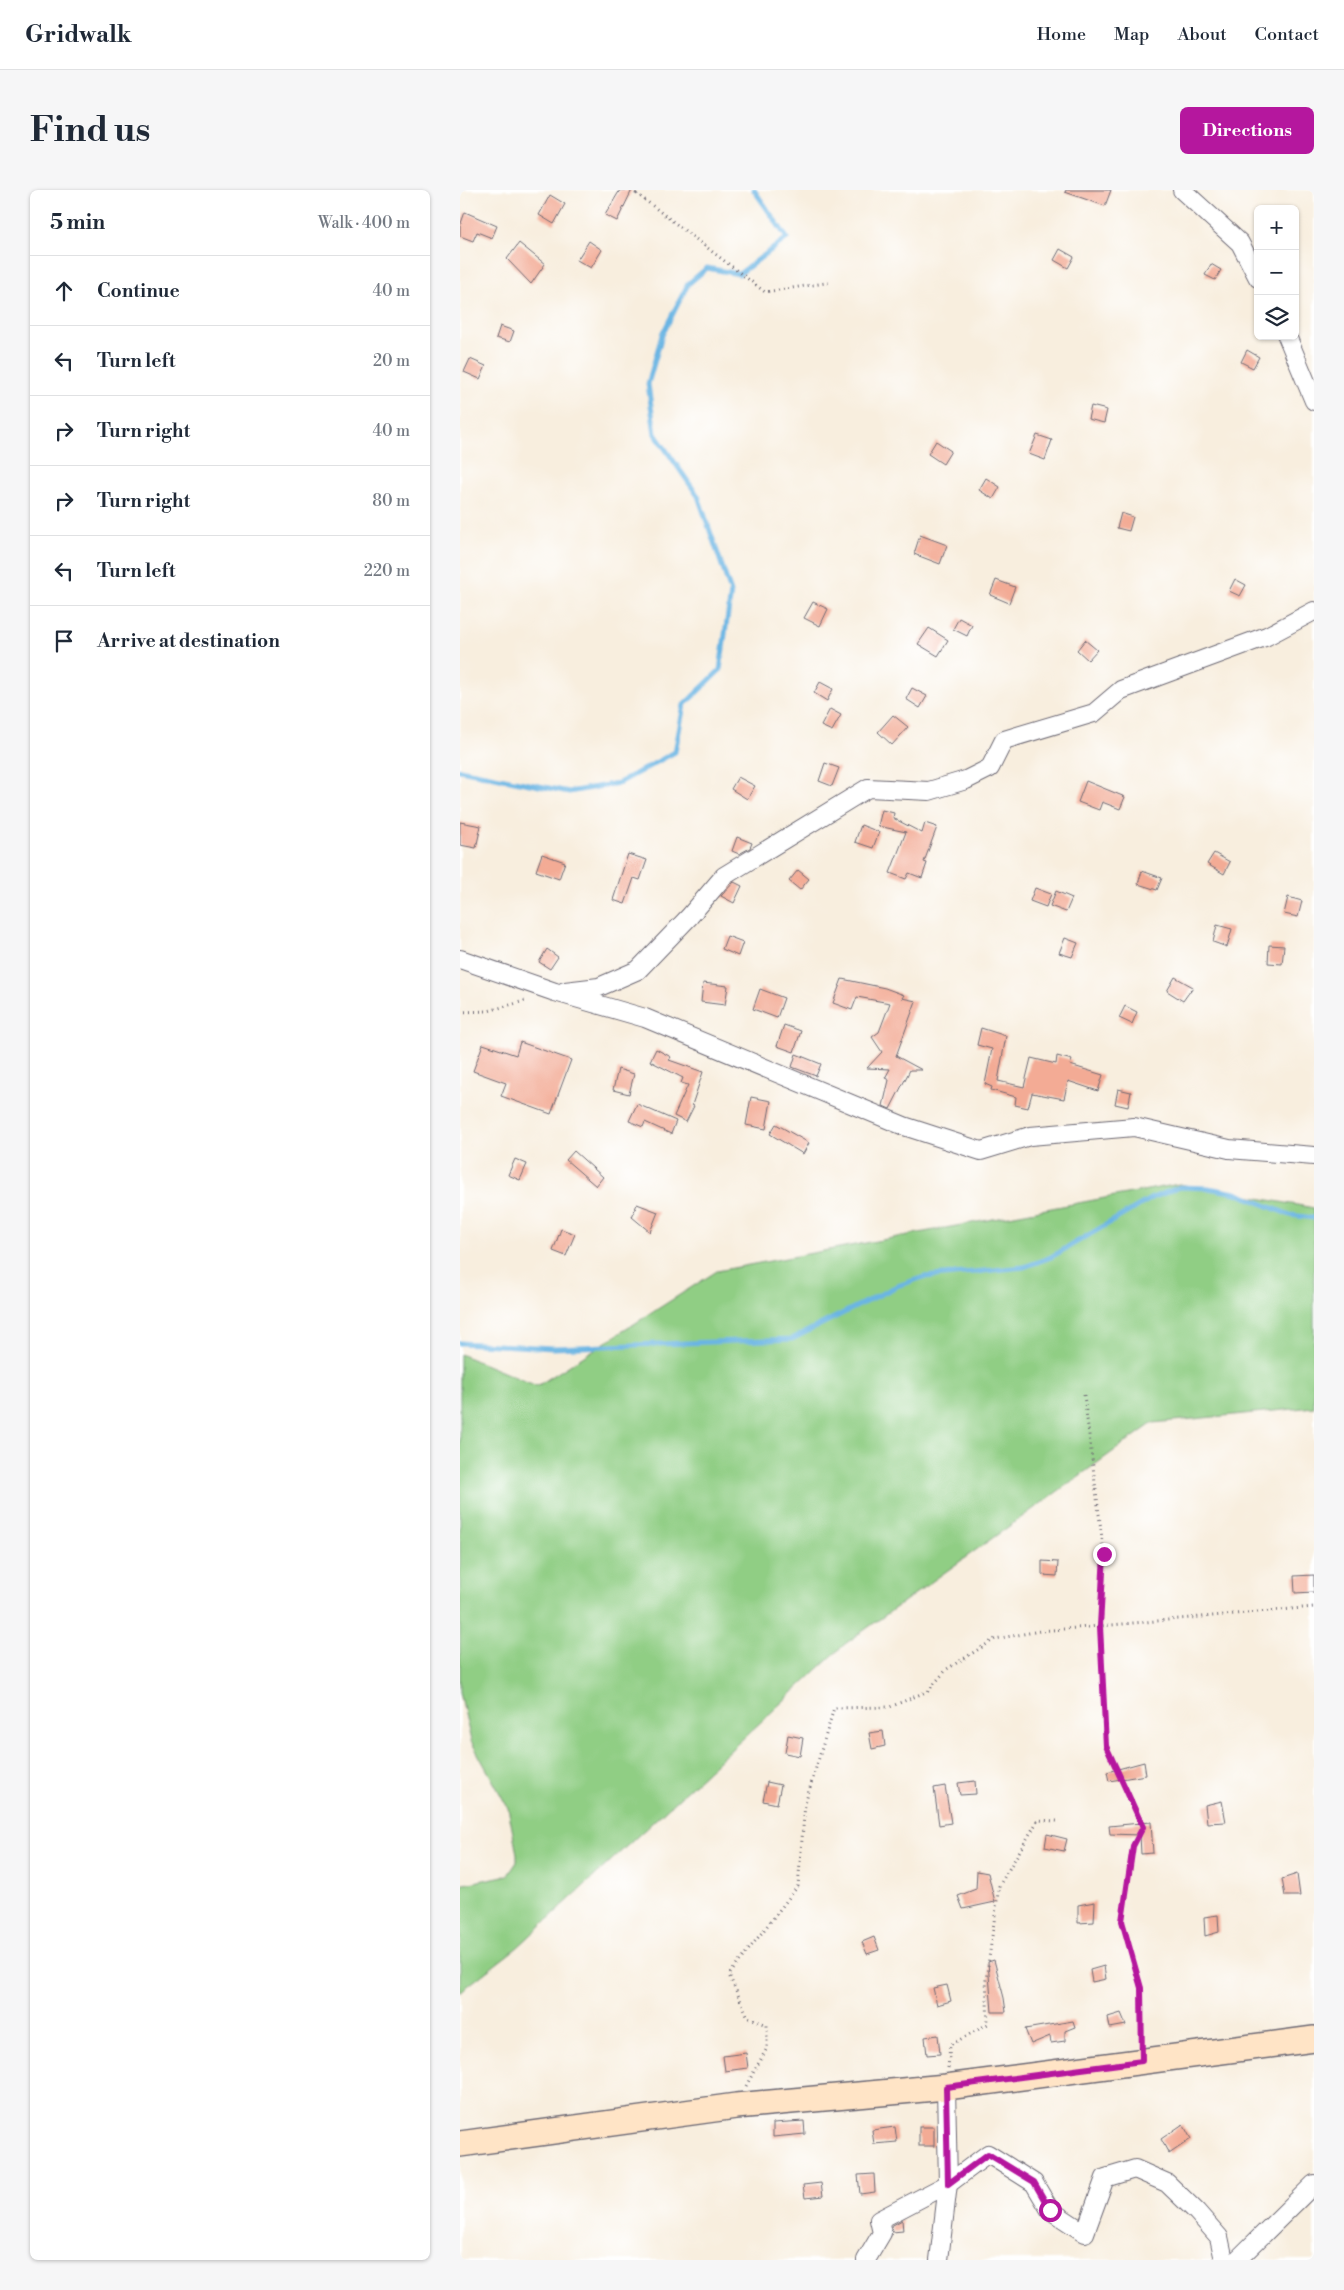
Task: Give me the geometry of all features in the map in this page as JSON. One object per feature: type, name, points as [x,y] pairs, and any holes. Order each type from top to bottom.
[{"type":"main road","points":[[460,2144],[736,2106],[946,2087],[1314,2039]]},
{"type":"street","points":[[1182,190],[1240,243],[1254,270]]},
{"type":"street","points":[[1289,340],[1314,401]]},
{"type":"street","points":[[555,992],[599,987],[638,970],[689,917],[724,876],[868,788],[929,790],[966,780],[990,768],[1004,740],[1094,712],[1121,690],[1267,636],[1314,610]]},
{"type":"street","points":[[460,959],[555,992],[645,1018],[904,1126],[981,1150],[1030,1136],[1134,1127],[1229,1149],[1314,1156]]},
{"type":"street","points":[[938,2260],[948,2184],[946,2087]]},
{"type":"street","points":[[866,2260],[882,2233],[879,2220],[948,2184],[988,2154],[1034,2182],[1050,2210],[1085,2233],[1105,2178],[1135,2169],[1167,2183],[1219,2237],[1224,2260]]},
{"type":"street","points":[[1237,2260],[1314,2184]]},
{"type":"path","points":[[631,190],[765,292],[832,282]]},
{"type":"path","points":[[637,194],[641,190]]},
{"type":"path","points":[[460,1012],[488,1011],[555,992]]},
{"type":"path","points":[[1084,1395],[1104,1554],[1100,1626],[1106,1746],[1143,1827],[1133,1846],[1122,1921],[1141,1988],[1142,2061]]},
{"type":"path","points":[[736,2106],[766,2048],[767,2025],[748,2017],[730,1975],[798,1886],[805,1804],[834,1708],[890,1707],[928,1691],[947,1669],[995,1639],[1040,1631],[1314,1607]]},
{"type":"path","points":[[946,2087],[950,2045],[988,2024],[986,1980],[999,1886],[1038,1820],[1058,1821]]},
{"type":"green space","points":[[1179,1184],[1314,1208],[1314,1407],[1153,1423],[845,1644],[518,1947],[460,1992],[460,1885],[508,1875],[517,1862],[517,1854],[508,1808],[471,1741],[460,1692],[460,1354],[537,1386],[717,1271]]},
{"type":"building","points":[[620,190],[632,190],[617,221],[605,215]]},
{"type":"building","points":[[1066,190],[1111,190],[1105,206],[1065,192]]},
{"type":"building","points":[[550,195],[565,204],[554,224],[539,215]]},
{"type":"building","points":[[465,212],[497,226],[492,238],[477,232],[473,241],[460,236],[460,226]]},
{"type":"building","points":[[589,241],[602,250],[591,268],[577,260]]},
{"type":"building","points":[[519,243],[545,264],[531,284],[507,259]]},
{"type":"building","points":[[1060,249],[1074,257],[1068,268],[1054,260]]},
{"type":"building","points":[[1211,264],[1221,270],[1215,280],[1205,275]]},
{"type":"building","points":[[500,326],[514,331],[510,342],[496,338]]},
{"type":"building","points":[[1247,350],[1259,357],[1253,368],[1241,362]]},
{"type":"building","points":[[470,359],[486,366],[480,379],[464,372]]},
{"type":"building","points":[[1091,406],[1107,410],[1104,423],[1088,419]]},
{"type":"building","points":[[1037,435],[1052,440],[1045,460],[1029,454]]},
{"type":"building","points":[[936,441],[951,451],[943,464],[928,454]]},
{"type":"building","points":[[986,478],[1000,487],[993,499],[979,490]]},
{"type":"building","points":[[1121,513],[1133,517],[1129,531],[1117,528]]},
{"type":"building","points":[[920,535],[947,545],[940,564],[914,554]]},
{"type":"building","points":[[1235,579],[1246,585],[1240,596],[1229,591]]},
{"type":"building","points":[[996,580],[1015,587],[1009,603],[990,595]]},
{"type":"building","points":[[813,602],[828,609],[820,626],[804,618]]},
{"type":"building","points":[[959,618],[972,625],[967,636],[953,629]]},
{"type":"building","points":[[929,628],[948,640],[938,656],[918,644]]},
{"type":"building","points":[[1085,640],[1097,650],[1088,660],[1077,650]]},
{"type":"building","points":[[820,682],[833,689],[827,701],[814,693]]},
{"type":"building","points":[[912,688],[927,696],[920,708],[906,699]]},
{"type":"building","points":[[830,709],[841,715],[832,731],[821,726]]},
{"type":"building","points":[[893,715],[908,727],[892,745],[878,732]]},
{"type":"building","points":[[825,763],[839,768],[832,786],[819,781]]},
{"type":"building","points":[[738,777],[755,786],[747,799],[731,789]]},
{"type":"building","points":[[1086,781],[1125,797],[1120,809],[1102,802],[1099,810],[1078,802]]},
{"type":"building","points":[[882,810],[894,813],[893,818],[922,833],[925,823],[937,827],[924,862],[927,863],[922,878],[909,873],[906,879],[890,873],[906,832],[878,826]]},
{"type":"building","points":[[460,822],[481,826],[476,848],[460,845]]},
{"type":"building","points":[[861,825],[879,832],[873,848],[855,842]]},
{"type":"building","points":[[737,837],[752,843],[750,848],[739,854],[732,851]]},
{"type":"building","points":[[1214,853],[1230,862],[1224,874],[1207,864]]},
{"type":"building","points":[[542,854],[565,862],[559,879],[536,871]]},
{"type":"building","points":[[628,854],[647,860],[640,880],[634,878],[625,904],[613,900]]},
{"type":"building","points":[[798,870],[809,879],[800,890],[789,881]]},
{"type":"building","points":[[1142,871],[1162,878],[1157,890],[1138,884]]},
{"type":"building","points":[[734,882],[742,886],[734,903],[721,896]]},
{"type":"building","points":[[1035,888],[1051,894],[1046,907],[1030,901]]},
{"type":"building","points":[[1056,891],[1072,898],[1066,912],[1050,906]]},
{"type":"building","points":[[1288,897],[1302,901],[1298,917],[1284,914]]},
{"type":"building","points":[[1217,925],[1232,929],[1227,947],[1213,942]]},
{"type":"building","points":[[727,936],[743,942],[738,956],[722,949]]},
{"type":"building","points":[[1065,938],[1078,943],[1072,957],[1059,953]]},
{"type":"building","points":[[1269,945],[1284,946],[1282,964],[1268,963]]},
{"type":"building","points":[[547,949],[558,957],[550,969],[539,962]]},
{"type":"building","points":[[1175,977],[1193,987],[1183,1001],[1167,991]]},
{"type":"building","points":[[842,979],[885,988],[904,995],[902,998],[916,1001],[896,1056],[922,1070],[910,1070],[890,1109],[883,1106],[889,1080],[885,1078],[890,1069],[867,1068],[882,1052],[872,1037],[879,1032],[890,1003],[857,997],[852,1010],[833,1003]]},
{"type":"building","points":[[703,983],[728,986],[725,1005],[701,1002]]},
{"type":"building","points":[[760,989],[784,998],[777,1018],[753,1009]]},
{"type":"building","points":[[1125,1006],[1137,1012],[1132,1024],[1119,1018]]},
{"type":"building","points":[[784,1025],[801,1031],[794,1052],[777,1046]]},
{"type":"building","points":[[981,1028],[1006,1036],[998,1081],[1024,1087],[1031,1058],[1056,1064],[1057,1056],[1072,1060],[1070,1065],[1103,1075],[1098,1091],[1068,1081],[1064,1099],[1032,1093],[1028,1108],[1015,1105],[1016,1097],[991,1090],[992,1087],[985,1084],[992,1049],[977,1045]]},
{"type":"building","points":[[520,1042],[571,1060],[551,1114],[501,1096],[506,1083],[473,1071],[483,1044],[516,1055]]},
{"type":"building","points":[[656,1049],[671,1057],[669,1060],[703,1072],[692,1105],[694,1106],[686,1122],[674,1116],[688,1085],[681,1083],[683,1078],[650,1061]]},
{"type":"building","points":[[796,1054],[821,1064],[816,1076],[792,1067]]},
{"type":"building","points":[[618,1069],[634,1074],[629,1094],[613,1090]]},
{"type":"building","points":[[1118,1089],[1131,1092],[1128,1107],[1115,1104]]},
{"type":"building","points":[[751,1097],[771,1101],[766,1129],[746,1125]]},
{"type":"building","points":[[637,1104],[676,1121],[671,1134],[645,1122],[643,1127],[629,1121]]},
{"type":"building","points":[[776,1124],[809,1143],[803,1154],[770,1134]]},
{"type":"building","points":[[574,1151],[603,1177],[596,1186],[566,1160]]},
{"type":"building","points":[[515,1159],[527,1164],[520,1180],[508,1175]]},
{"type":"building","points":[[637,1204],[658,1212],[650,1232],[632,1217]]},
{"type":"building","points":[[561,1229],[575,1234],[566,1256],[553,1251]]},
{"type":"building","points":[[1042,1561],[1058,1562],[1057,1576],[1042,1575]]},
{"type":"building","points":[[1314,1575],[1314,1592],[1295,1593],[1294,1576]]},
{"type":"building","points":[[883,1731],[885,1746],[872,1749],[869,1733]]},
{"type":"building","points":[[788,1735],[803,1738],[800,1756],[785,1753]]},
{"type":"building","points":[[1144,1762],[1146,1775],[1109,1781],[1107,1772]]},
{"type":"building","points":[[975,1781],[976,1794],[960,1795],[958,1783]]},
{"type":"building","points":[[767,1782],[781,1785],[777,1804],[763,1801]]},
{"type":"building","points":[[945,1786],[951,1823],[939,1825],[934,1788]]},
{"type":"building","points":[[1222,1801],[1226,1822],[1207,1823],[1205,1805]]},
{"type":"building","points":[[1151,1822],[1153,1853],[1141,1854],[1140,1835],[1110,1834],[1109,1826]]},
{"type":"building","points":[[1047,1834],[1067,1839],[1064,1851],[1045,1847]]},
{"type":"building","points":[[977,1871],[988,1873],[995,1902],[963,1909],[958,1896],[976,1889]]},
{"type":"building","points":[[1297,1874],[1300,1896],[1285,1896],[1282,1879]]},
{"type":"building","points":[[1095,1902],[1094,1922],[1078,1923],[1078,1905]]},
{"type":"building","points":[[1218,1915],[1219,1932],[1205,1936],[1204,1917]]},
{"type":"building","points":[[874,1937],[879,1950],[867,1954],[862,1942]]},
{"type":"building","points":[[994,1960],[1006,2012],[992,2012],[988,1962]]},
{"type":"building","points":[[1104,1966],[1106,1979],[1092,1982],[1090,1970]]},
{"type":"building","points":[[947,1985],[951,2001],[937,2005],[933,1988]]},
{"type":"building","points":[[1121,2013],[1126,2025],[1110,2028],[1108,2017]]},
{"type":"building","points":[[1073,2021],[1075,2027],[1065,2031],[1065,2041],[1051,2043],[1050,2036],[1031,2044],[1025,2029]]},
{"type":"building","points":[[938,2035],[940,2054],[927,2055],[925,2037]]},
{"type":"building","points":[[746,2053],[748,2068],[725,2071],[723,2056]]},
{"type":"building","points":[[804,2121],[805,2134],[773,2137],[773,2123]]},
{"type":"building","points":[[1183,2124],[1191,2139],[1169,2154],[1161,2139]]},
{"type":"building","points":[[895,2127],[897,2142],[874,2144],[872,2130]]},
{"type":"building","points":[[919,2127],[934,2127],[934,2146],[919,2146]]},
{"type":"building","points":[[874,2174],[875,2192],[860,2194],[858,2175]]},
{"type":"building","points":[[821,2183],[823,2196],[805,2198],[803,2185]]},
{"type":"building","points":[[902,2220],[903,2231],[892,2232],[891,2226]]},
{"type":"waterway","points":[[460,770],[569,792],[619,783],[675,752],[684,705],[720,670],[731,592],[698,496],[655,434],[648,384],[662,335],[688,284],[707,268],[739,274],[787,238],[754,190]]},
{"type":"waterway","points":[[460,1343],[553,1348],[792,1339],[897,1286],[924,1277],[1024,1267],[1051,1257],[1152,1198],[1180,1187],[1208,1188],[1236,1193],[1290,1215],[1314,1218]]},
{"type":"route","points":[[1050,2210],[1034,2182],[988,2154],[948,2184],[946,2087],[1142,2061],[1141,1988],[1122,1921],[1133,1846],[1143,1827],[1106,1746],[1100,1626],[1104,1554]]}]
